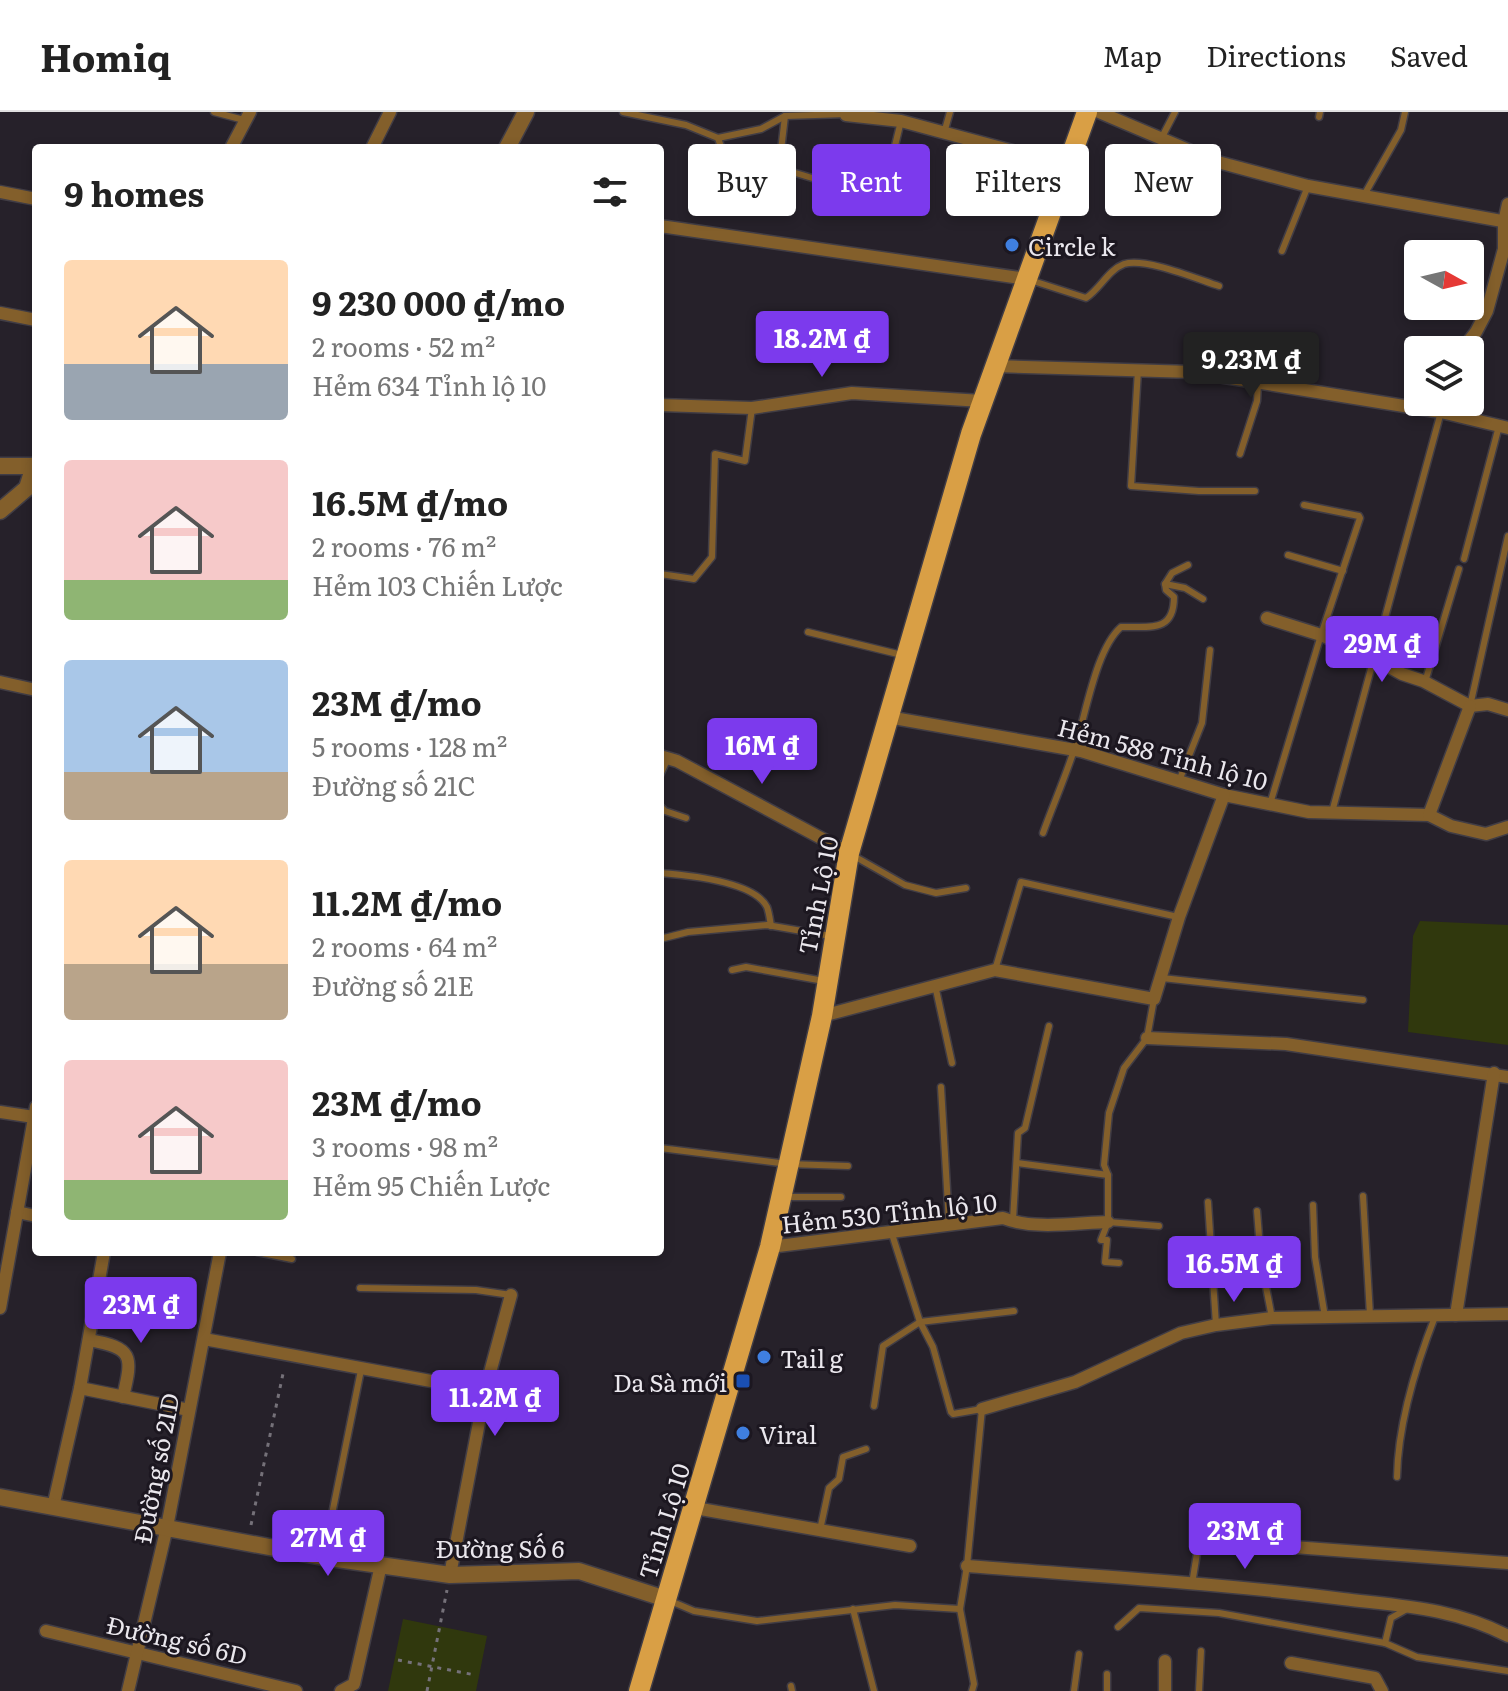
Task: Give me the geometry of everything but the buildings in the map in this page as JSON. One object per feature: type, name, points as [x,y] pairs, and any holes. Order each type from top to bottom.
[{"type":"main road","points":[[1076,144],[1087,112]]},
{"type":"main road","name":"Tỉnh Lộ 10","points":[[639,1691],[770,1247],[822,1016],[849,853],[982,401],[1050,216]]},
{"type":"street","points":[[374,144],[390,112]]},
{"type":"street","points":[[509,144],[526,112]]},
{"type":"street","points":[[1099,112],[1214,161],[1308,186],[1506,222]]},
{"type":"street","points":[[846,114],[901,121],[985,144]]},
{"type":"street","points":[[233,144],[248,116]]},
{"type":"street","points":[[0,192],[32,198]]},
{"type":"street","points":[[1473,336],[1487,311],[1504,249],[1508,204]]},
{"type":"street","points":[[664,227],[1027,279]]},
{"type":"street","points":[[0,313],[32,319]]},
{"type":"street","points":[[995,366],[1193,372],[1404,402]]},
{"type":"street","points":[[664,405],[752,408],[852,393],[982,401]]},
{"type":"street","points":[[1470,416],[1504,427]]},
{"type":"street","points":[[0,466],[32,466]]},
{"type":"street","points":[[0,511],[31,488]]},
{"type":"street","points":[[1267,618],[1321,635],[1470,706],[1488,704],[1508,710]]},
{"type":"street","points":[[0,682],[32,689]]},
{"type":"street","points":[[1429,815],[1470,706]]},
{"type":"street","name":"Hẻm 588 Tỉnh lộ 10","points":[[888,717],[1074,750],[1224,795],[1309,812],[1429,815],[1451,826],[1486,834],[1508,827]]},
{"type":"street","points":[[664,757],[849,853]]},
{"type":"street","points":[[822,1016],[995,970],[1154,999],[1179,917],[1224,795]]},
{"type":"street","points":[[1147,1038],[1286,1044],[1508,1077]]},
{"type":"street","points":[[1456,1315],[1494,1073]]},
{"type":"street","points":[[0,1112],[32,1112]]},
{"type":"street","points":[[0,1308],[6,1239],[17,1212],[32,1129]]},
{"type":"street","points":[[17,1212],[32,1215]]},
{"type":"street","name":"Hẻm 530 Tỉnh lộ 10","points":[[770,1247],[1003,1218],[1012,1222],[1058,1224],[1108,1222]]},
{"type":"street","points":[[53,1507],[80,1388],[103,1256]]},
{"type":"street","name":"Đường số 21D","points":[[128,1691],[167,1527],[217,1256]]},
{"type":"street","points":[[450,1575],[485,1391],[511,1295]]},
{"type":"street","points":[[982,1409],[1075,1382],[1181,1333],[1216,1325],[1272,1318],[1508,1314]]},
{"type":"street","points":[[204,1339],[485,1391]]},
{"type":"street","points":[[89,1340],[112,1344],[125,1353],[129,1368],[123,1397]]},
{"type":"street","points":[[80,1388],[189,1410]]},
{"type":"street","name":"Đường Số 6","points":[[0,1497],[323,1557],[450,1575],[579,1571],[666,1599]]},
{"type":"street","points":[[695,1508],[910,1546]]},
{"type":"street","points":[[1199,1540],[1508,1563]]},
{"type":"street","points":[[341,1691],[354,1684],[381,1565]]},
{"type":"street","points":[[967,1566],[1299,1593],[1410,1607],[1481,1622],[1508,1636]]},
{"type":"street","name":"Đường số 6D","points":[[46,1631],[296,1691]]},
{"type":"street","points":[[1165,1661],[1165,1691]]},
{"type":"street","points":[[1291,1663],[1375,1678],[1382,1691]]},
{"type":"lane","points":[[214,112],[248,116]]},
{"type":"lane","points":[[623,112],[686,125],[718,138],[761,129],[786,114],[846,114]]},
{"type":"lane","points":[[944,133],[950,112]]},
{"type":"lane","points":[[1162,137],[1175,112]]},
{"type":"lane","points":[[1363,197],[1401,130],[1405,112]]},
{"type":"lane","points":[[782,144],[786,114]]},
{"type":"lane","points":[[796,173],[882,199],[901,121]]},
{"type":"lane","points":[[718,138],[720,144]]},
{"type":"lane","points":[[1282,251],[1308,186]]},
{"type":"lane","points":[[1027,279],[1086,298],[1100,289],[1114,270],[1126,263],[1149,265],[1219,286]]},
{"type":"lane","points":[[1138,370],[1131,486],[1255,491]]},
{"type":"lane","points":[[1240,454],[1257,401],[1258,383]]},
{"type":"lane","points":[[664,575],[694,579],[712,557],[715,454],[745,461],[752,408]]},
{"type":"lane","points":[[1332,812],[1440,416]]},
{"type":"lane","points":[[1464,559],[1504,427]]},
{"type":"lane","points":[[1270,804],[1360,517],[1304,505]]},
{"type":"lane","points":[[1470,706],[1508,536]]},
{"type":"lane","points":[[1288,555],[1343,571]]},
{"type":"lane","points":[[1043,833],[1074,750],[1103,650],[1112,634],[1121,627],[1154,627],[1167,621],[1174,610],[1174,597],[1166,590],[1165,584],[1172,573],[1188,565]]},
{"type":"lane","points":[[1425,682],[1459,569]]},
{"type":"lane","points":[[1165,584],[1185,588],[1203,599]]},
{"type":"lane","points":[[808,632],[905,656]]},
{"type":"lane","points":[[1179,781],[1202,723],[1210,650]]},
{"type":"lane","points":[[664,810],[686,818]]},
{"type":"lane","points":[[849,853],[905,885],[936,893],[966,888]]},
{"type":"lane","points":[[664,873],[691,875],[741,888],[758,896],[767,906],[771,926]]},
{"type":"lane","points":[[995,970],[1021,882],[1179,917]]},
{"type":"lane","points":[[664,938],[702,930],[771,926],[835,937]]},
{"type":"lane","points":[[732,970],[746,967],[827,982]]},
{"type":"lane","points":[[1162,978],[1363,1000]]},
{"type":"lane","points":[[935,985],[952,1063]]},
{"type":"lane","points":[[1119,1263],[1105,1262],[1107,1240],[1101,1240],[1108,1222],[1108,1175],[1104,1165],[1109,1113],[1124,1068],[1147,1038],[1154,999]]},
{"type":"lane","points":[[1012,1222],[1018,1133],[1025,1128],[1049,1026]]},
{"type":"lane","points":[[941,1087],[949,1223]]},
{"type":"lane","points":[[664,1148],[788,1164],[848,1166]]},
{"type":"lane","points":[[1017,1163],[1108,1175]]},
{"type":"lane","points":[[1363,1196],[1370,1315]]},
{"type":"lane","points":[[782,1197],[841,1197]]},
{"type":"lane","points":[[1208,1202],[1216,1325]]},
{"type":"lane","points":[[1313,1205],[1315,1257],[1325,1317]]},
{"type":"lane","points":[[1257,1211],[1261,1261],[1272,1318]]},
{"type":"lane","points":[[1108,1222],[1159,1226]]},
{"type":"lane","points":[[891,1231],[920,1322],[933,1347],[951,1412],[982,1409],[960,1609],[974,1684],[972,1691]]},
{"type":"lane","points":[[277,1256],[292,1259]]},
{"type":"lane","points":[[360,1288],[435,1288],[511,1295]]},
{"type":"lane","points":[[874,1406],[883,1346],[920,1322],[1014,1311]]},
{"type":"lane","points":[[1397,1477],[1403,1426],[1425,1342],[1436,1314]]},
{"type":"lane","points":[[323,1557],[361,1370]]},
{"type":"lane","points":[[820,1530],[829,1488],[839,1479],[843,1457],[866,1449]]},
{"type":"lane","points":[[1192,1584],[1199,1540]]},
{"type":"lane","points":[[666,1599],[694,1611],[757,1621],[895,1605],[960,1609]]},
{"type":"lane","points":[[1385,1643],[1391,1618],[1410,1607]]},
{"type":"lane","points":[[1118,1627],[1139,1608],[1219,1613],[1385,1643],[1417,1657],[1508,1671]]},
{"type":"lane","points":[[853,1609],[874,1691]]},
{"type":"lane","points":[[1199,1691],[1201,1651]]},
{"type":"lane","points":[[1074,1691],[1079,1654]]},
{"type":"lane","points":[[1107,1674],[1107,1691]]},
{"type":"path","points":[[251,1525],[285,1361]]},
{"type":"path","points":[[427,1691],[450,1575]]},
{"type":"path","points":[[398,1660],[475,1675]]},
{"type":"green space","points":[[1420,921],[1508,925],[1508,1045],[1408,1032],[1413,936]]},
{"type":"green space","points":[[403,1619],[487,1636],[476,1691],[388,1691]]},
{"type":"place","name":"Circle k","points":[[1012,245]]},
{"type":"place","name":"Tail g","points":[[764,1357]]},
{"type":"place","name":"Da Sà mới","points":[[743,1381]]},
{"type":"place","name":"Viral","points":[[743,1433]]}]
